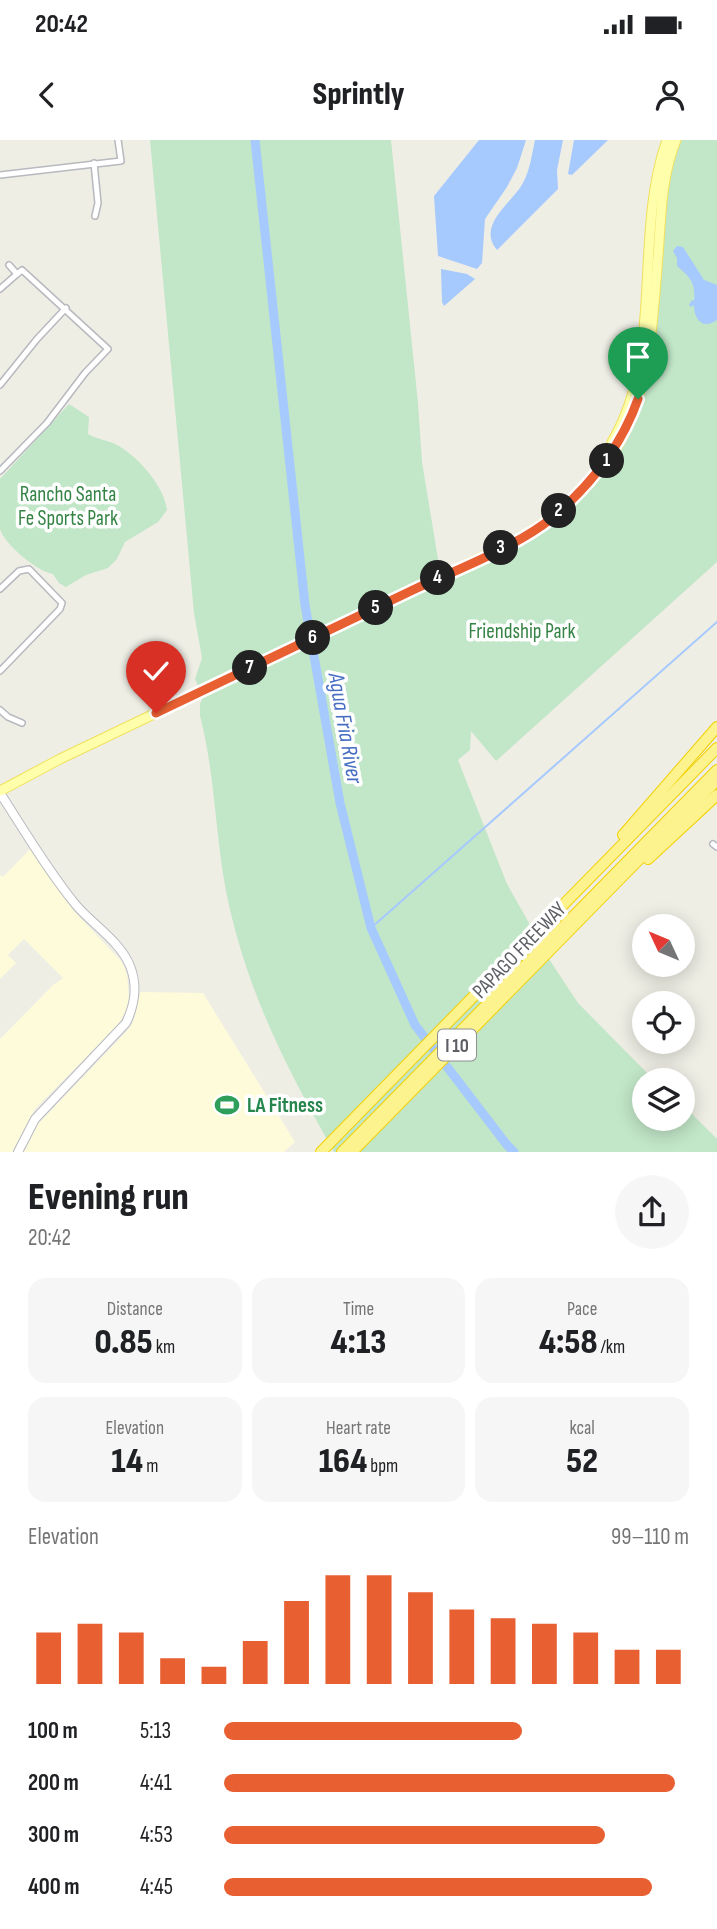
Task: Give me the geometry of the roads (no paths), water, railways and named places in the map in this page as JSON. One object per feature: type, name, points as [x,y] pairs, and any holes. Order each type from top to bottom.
[{"type":"highway","points":[[596,871],[608,850],[717,727]]},
{"type":"highway","name":"PAPAGO FREEWAY","points":[[315,1151],[365,1106],[717,748]]},
{"type":"highway","points":[[342,1152],[559,935],[717,770]]},
{"type":"highway","name":"PAPAGO FREEWAY","points":[[352,1152],[559,935],[617,882],[717,780]]},
{"type":"highway","points":[[617,882],[638,869],[717,794]]},
{"type":"main road","points":[[597,471],[625,415],[637,372],[654,192],[667,140]]},
{"type":"main road","points":[[0,792],[30,774],[441,577],[539,527],[573,499],[605,464],[624,434],[635,408],[643,379],[656,277],[663,188],[676,140]]},
{"type":"street","points":[[0,175],[121,161],[118,140]]},
{"type":"street","points":[[94,163],[98,203],[94,216]]},
{"type":"street","points":[[9,265],[17,274]]},
{"type":"street","points":[[0,289],[22,270],[108,349],[85,373],[47,423],[0,471]]},
{"type":"street","points":[[0,386],[37,339],[66,308]]},
{"type":"street","points":[[0,589],[23,568],[29,569],[62,603],[60,609],[0,671]]},
{"type":"street","points":[[0,710],[22,723]]},
{"type":"street","points":[[0,792],[75,903],[123,952],[133,976],[135,992],[126,1023],[35,1119],[18,1152]]},
{"type":"water","points":[[479,140],[526,140],[517,168],[485,219],[482,263],[477,269],[438,256],[434,196]]},
{"type":"water","points":[[535,140],[563,140],[557,170],[558,189],[497,250],[492,241],[493,223],[523,183]]},
{"type":"water","points":[[574,140],[608,140],[572,175],[568,174]]},
{"type":"water","points":[[677,246],[683,247],[704,280],[717,285],[717,320],[712,323],[700,322],[694,305],[689,305],[694,301],[694,289],[689,277],[677,266],[673,251]]},
{"type":"water","points":[[441,269],[467,274],[475,279],[444,306],[442,302]]},
{"type":"waterway","name":"Agua Fria River","points":[[255,140],[305,605],[340,803],[371,928],[415,1025],[514,1152]]},
{"type":"waterway","points":[[371,928],[717,622]]},
{"type":"place","name":"LA Fitness","points":[[227,1105]]},
{"type":"park label","name":"Rancho Santa Fe Sports Park","points":[[68,506]]},
{"type":"park label","name":"Friendship Park","points":[[522,631]]}]
